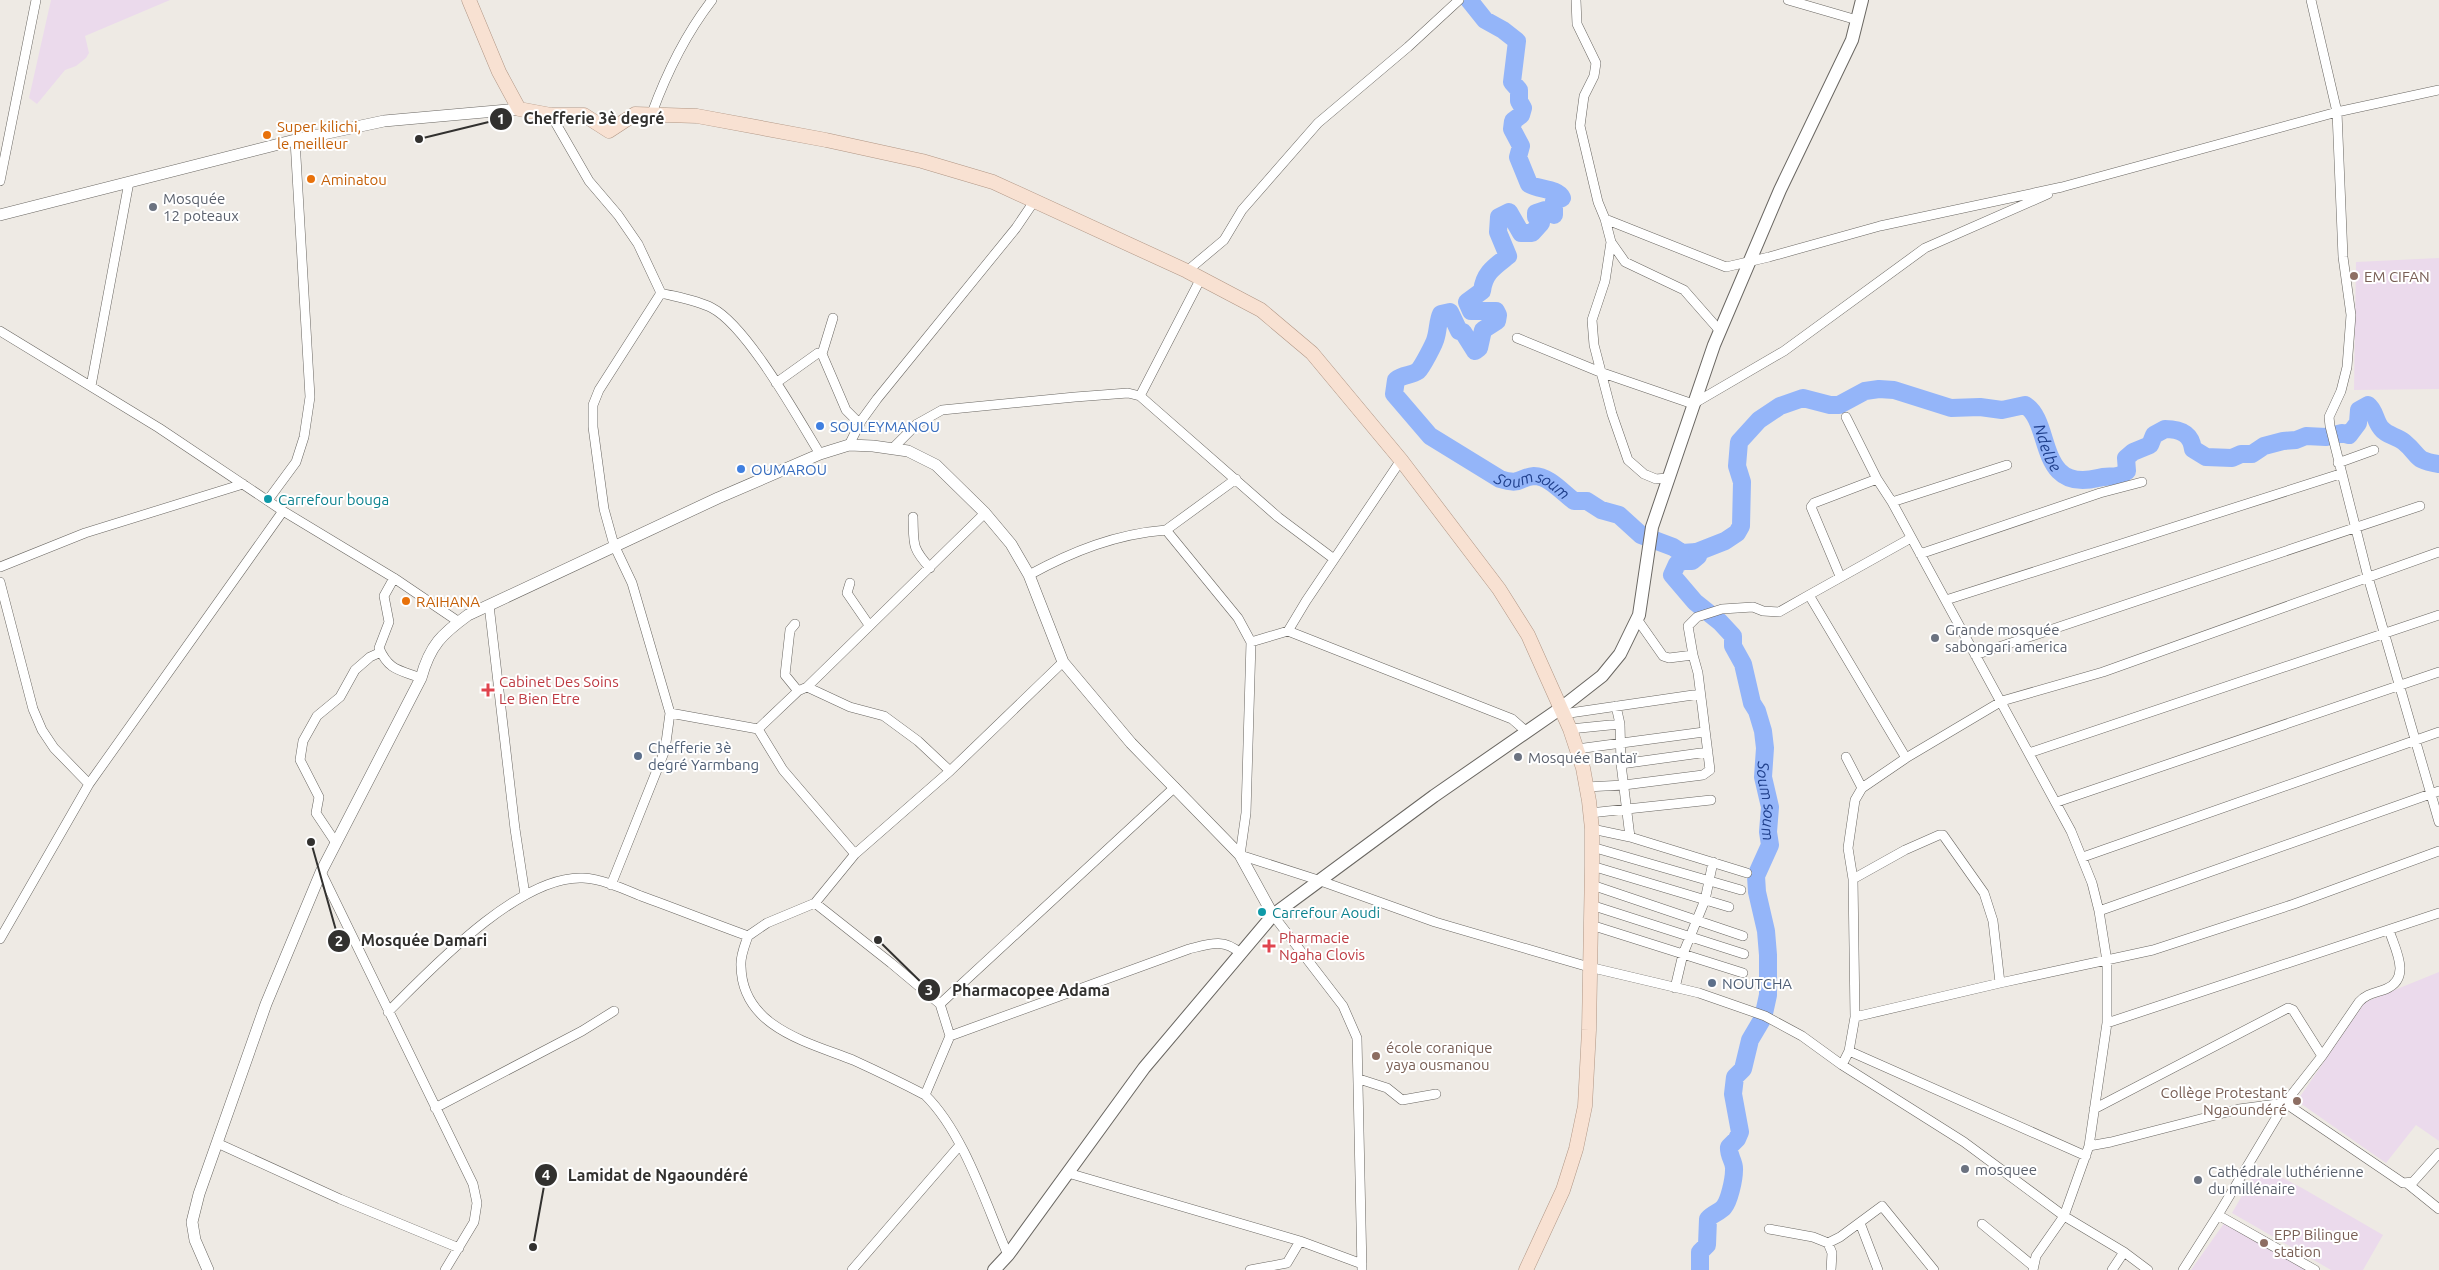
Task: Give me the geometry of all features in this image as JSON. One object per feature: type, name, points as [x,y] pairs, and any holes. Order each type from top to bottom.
[{"type":"main road","points":[[468,0],[499,72],[519,110],[551,115],[584,115],[609,131],[635,114],[652,113],[697,116],[826,140],[922,161],[993,182],[1187,271],[1261,310],[1312,353],[1401,460],[1499,588],[1528,635],[1570,729],[1586,787],[1592,829],[1592,884],[1589,1030],[1583,1115],[1576,1150],[1563,1190],[1526,1270]]},
{"type":"main road","points":[[994,1270],[1008,1255],[1144,1068],[1273,915],[1318,880],[1527,732],[1562,711],[1602,676],[1620,654],[1637,619],[1652,527],[1667,478],[1720,331],[1748,262],[1852,40],[1862,0]]},
{"type":"street","points":[[0,181],[36,0]]},
{"type":"street","points":[[652,113],[665,79],[692,27],[712,0]]},
{"type":"street","points":[[1187,271],[1224,240],[1242,210],[1318,123],[1408,47],[1459,0]]},
{"type":"street","points":[[1576,0],[1577,24],[1596,63],[1594,76],[1584,96],[1580,126],[1598,202],[1605,219],[1610,242],[1605,281],[1592,320],[1600,372],[1628,460],[1650,477],[1656,479],[1667,478]]},
{"type":"street","points":[[1788,0],[1857,20]]},
{"type":"street","points":[[2311,0],[2337,112],[2343,257],[2351,315],[2347,367],[2341,391],[2329,417],[2330,426],[2340,474],[2368,577],[2416,740],[2436,792],[2439,822]]},
{"type":"street","points":[[1605,219],[1726,267],[1880,226],[2062,187],[2337,112],[2439,90]]},
{"type":"street","points":[[0,216],[295,140],[384,121],[519,110]]},
{"type":"street","points":[[551,115],[589,180],[618,215],[638,244],[661,293],[712,308],[727,320],[776,383],[820,454]]},
{"type":"street","points":[[268,500],[296,462],[304,437],[310,397],[295,140]]},
{"type":"street","points":[[91,386],[128,182]]},
{"type":"street","points":[[1518,338],[1600,372],[1693,404],[1784,351],[1925,248],[2062,187]]},
{"type":"street","points":[[849,445],[877,398],[1016,228],[1035,200]]},
{"type":"street","points":[[1610,242],[1625,262],[1640,267],[1659,279],[1684,290],[1720,331]]},
{"type":"street","points":[[1140,396],[1201,278]]},
{"type":"street","points":[[611,885],[665,750],[670,713],[632,583],[614,545],[604,509],[593,427],[593,405],[599,390],[661,293]]},
{"type":"street","points":[[833,318],[822,354],[846,410],[860,424]]},
{"type":"street","points":[[0,331],[91,386],[305,524],[394,578],[459,622]]},
{"type":"street","points":[[776,383],[818,353],[822,354]]},
{"type":"street","points":[[893,448],[918,424],[942,410],[1128,393],[1140,396],[1278,516],[1334,559]]},
{"type":"street","points":[[1846,417],[1877,479],[1892,502],[2056,802],[2083,857],[2099,911],[2107,961],[2107,1024],[2089,1146],[2064,1216],[2036,1256],[2033,1268],[1982,1224]]},
{"type":"street","points":[[208,1270],[195,1240],[192,1222],[217,1143],[266,1004],[321,872],[421,678],[427,655],[442,636],[468,615],[614,545],[718,498],[820,454],[849,445],[908,451],[936,465],[985,514],[1011,544],[1029,574],[1063,662],[1131,743],[1240,856],[1273,915],[1337,998],[1351,1021],[1357,1038],[1362,1267],[1300,1241],[1068,1173]]},
{"type":"street","points":[[2338,463],[2374,450]]},
{"type":"street","points":[[1288,631],[1401,460]]},
{"type":"street","points":[[1892,502],[2007,465]]},
{"type":"street","points":[[1946,600],[2340,474]]},
{"type":"street","points":[[1029,574],[1086,547],[1109,539],[1142,532],[1166,530],[1236,479]]},
{"type":"street","points":[[1840,576],[1811,507],[1814,503],[1877,479]]},
{"type":"street","points":[[1920,554],[2100,493],[2142,482]]},
{"type":"street","points":[[0,567],[84,533],[244,484]]},
{"type":"street","points":[[1975,654],[2354,526],[2420,506]]},
{"type":"street","points":[[0,939],[3,930],[89,784],[284,510]]},
{"type":"street","points":[[758,729],[798,691],[807,687],[868,625],[985,514]]},
{"type":"street","points":[[913,517],[916,553],[930,568]]},
{"type":"street","points":[[1166,530],[1238,618],[1250,642],[1246,813],[1240,856]]},
{"type":"street","points":[[1586,787],[1624,785],[1706,774],[1710,770],[1700,694],[1688,626],[1701,615],[1741,606],[1779,612],[1840,576],[1911,538]]},
{"type":"street","points":[[1842,1065],[1849,1051],[1855,1017],[1853,879],[1848,848],[1855,800],[1862,788],[1906,758],[2002,701],[2103,672],[2439,552]]},
{"type":"street","points":[[394,578],[384,596],[389,622],[381,641],[381,652],[384,659],[400,672],[421,678]]},
{"type":"street","points":[[0,582],[33,709],[42,730],[54,748],[89,784]]},
{"type":"street","points":[[850,583],[847,593],[868,625]]},
{"type":"street","points":[[1809,595],[1906,758]]},
{"type":"street","points":[[489,606],[515,829],[525,895]]},
{"type":"street","points":[[2029,753],[2439,615]]},
{"type":"street","points":[[1637,619],[1663,656],[1685,658],[1693,655]]},
{"type":"street","points":[[795,624],[790,630],[785,675],[798,691]]},
{"type":"street","points":[[1250,642],[1288,631],[1512,719],[1527,732]]},
{"type":"street","points":[[336,843],[316,813],[319,797],[300,760],[300,753],[303,741],[317,716],[340,697],[355,670],[370,657],[381,652]]},
{"type":"street","points":[[1008,1255],[960,1145],[940,1110],[926,1095],[853,1061],[795,1039],[772,1025],[757,1011],[745,987],[740,965],[748,936],[767,923],[815,903],[855,854],[950,771],[1063,662]]},
{"type":"street","points":[[2056,802],[2439,672]]},
{"type":"street","points":[[807,687],[850,707],[884,716],[918,741],[950,771]]},
{"type":"street","points":[[1562,711],[1616,706],[1700,694]]},
{"type":"street","points":[[1616,706],[1620,724],[1622,764],[1630,838]]},
{"type":"street","points":[[670,713],[758,729],[784,770],[855,854]]},
{"type":"street","points":[[1570,729],[1620,724]]},
{"type":"street","points":[[1577,749],[1704,732]]},
{"type":"street","points":[[2083,857],[2439,732]]},
{"type":"street","points":[[1622,764],[1708,752]]},
{"type":"street","points":[[1846,757],[1862,788]]},
{"type":"street","points":[[940,1004],[1175,787]]},
{"type":"street","points":[[2099,911],[2436,792]]},
{"type":"street","points":[[1590,813],[1711,800]]},
{"type":"street","points":[[1592,829],[1630,838],[1747,873]]},
{"type":"street","points":[[1853,879],[1905,850],[1938,835],[1943,835],[1984,893],[1993,921],[2000,983]]},
{"type":"street","points":[[1592,848],[1741,890]]},
{"type":"street","points":[[1855,1017],[2153,950],[2294,904],[2439,851]]},
{"type":"street","points":[[1240,856],[1318,880],[1435,922],[1589,968],[1745,1007],[1765,1016],[1802,1036],[1842,1065],[1964,1142],[2064,1216],[2124,1252],[2148,1270]]},
{"type":"street","points":[[1675,988],[1683,954],[1705,900],[1713,862]]},
{"type":"street","points":[[1592,866],[1729,907]]},
{"type":"street","points":[[321,872],[473,1184],[477,1203],[474,1222],[445,1270]]},
{"type":"street","points":[[388,1012],[438,963],[483,925],[525,895],[556,881],[584,878],[611,885],[748,936]]},
{"type":"street","points":[[1592,884],[1744,936]]},
{"type":"street","points":[[815,903],[940,1004],[950,1036],[926,1095]]},
{"type":"street","points":[[1591,904],[1744,954]]},
{"type":"street","points":[[2107,1024],[2439,913]]},
{"type":"street","points":[[1591,925],[1742,973]]},
{"type":"street","points":[[2183,1270],[2285,1103],[2322,1056],[2365,995],[2388,988],[2399,978],[2402,971],[2389,930]]},
{"type":"street","points":[[950,1036],[1189,949],[1214,942],[1232,946],[1240,953]]},
{"type":"street","points":[[2094,1109],[2288,1008],[2293,1010],[2322,1056]]},
{"type":"street","points":[[435,1108],[564,1041],[614,1011]]},
{"type":"street","points":[[1849,1051],[2086,1156]]},
{"type":"street","points":[[1359,1079],[1387,1088],[1402,1100],[1436,1094]]},
{"type":"street","points":[[2089,1146],[2239,1109],[2285,1103],[2408,1184],[2439,1209]]},
{"type":"street","points":[[217,1143],[459,1248]]},
{"type":"street","points":[[852,1270],[960,1145]]},
{"type":"street","points":[[2408,1184],[2413,1182],[2439,1153]]},
{"type":"street","points":[[1828,1243],[1860,1224],[1882,1206],[1934,1270]]},
{"type":"street","points":[[2218,1215],[2315,1270]]},
{"type":"street","points":[[1860,1224],[1878,1270]]},
{"type":"street","points":[[1769,1228],[1813,1237],[1828,1243],[1832,1253],[1831,1270]]},
{"type":"street","points":[[1250,1270],[1287,1263],[1300,1241]]},
{"type":"street","points":[[2112,1270],[2124,1252]]},
{"type":"shaded area","points":[[51,0],[170,0],[85,36],[89,53],[86,58],[76,66],[65,70],[37,104],[29,98]]},
{"type":"shaded area","points":[[2439,258],[2439,389],[2354,390],[2356,262]]},
{"type":"shaded area","points":[[2439,972],[2439,1141],[2416,1125],[2386,1163],[2297,1101],[2365,1002]]},
{"type":"shaded area","points":[[2259,1166],[2302,1188],[2383,1235],[2363,1270],[2331,1270],[2232,1213]]},
{"type":"shaded area","points":[[2225,1222],[2309,1270],[2191,1270]]},
{"type":"waterway","name":"Soum soum","points":[[1469,0],[1485,20],[1503,30],[1517,41],[1512,82],[1519,90],[1519,101],[1523,108],[1521,115],[1513,121],[1512,129],[1521,146],[1518,157],[1529,184],[1556,192],[1562,198],[1554,201],[1554,215],[1545,210],[1536,213],[1536,217],[1541,223],[1532,233],[1521,233],[1509,212],[1499,217],[1498,232],[1508,256],[1487,275],[1482,291],[1467,302],[1471,311],[1496,311],[1498,315],[1497,321],[1483,330],[1479,348],[1475,351],[1463,332],[1459,331],[1450,312],[1441,314],[1435,340],[1425,360],[1418,371],[1396,380],[1394,394],[1430,436],[1500,479],[1512,482],[1534,476],[1540,477],[1556,486],[1574,501],[1587,501],[1601,510],[1619,515],[1641,535],[1673,547],[1682,553],[1697,552],[1698,556],[1692,561],[1683,561],[1677,564],[1672,575],[1695,602],[1720,622],[1733,636],[1733,646],[1743,664],[1752,703],[1757,711],[1763,731],[1765,748],[1763,777],[1770,807],[1768,832],[1770,845],[1756,876],[1757,892],[1766,931],[1768,995],[1763,1018],[1750,1040],[1743,1069],[1735,1077],[1733,1094],[1740,1132],[1737,1139],[1729,1147],[1734,1167],[1733,1179],[1726,1204],[1708,1219],[1707,1245],[1700,1252],[1700,1270]]},
{"type":"waterway","name":"Ndelbe","points":[[1697,552],[1725,541],[1737,533],[1741,526],[1742,482],[1737,466],[1739,442],[1759,420],[1780,406],[1803,398],[1830,405],[1839,405],[1865,391],[1879,389],[1894,390],[1951,408],[1980,407],[2002,410],[2025,405],[2034,414],[2040,426],[2055,466],[2064,475],[2078,480],[2117,476],[2124,473],[2127,471],[2126,458],[2133,452],[2150,445],[2154,435],[2165,429],[2184,433],[2190,440],[2193,449],[2206,457],[2232,458],[2241,454],[2252,454],[2264,446],[2296,440],[2306,436],[2326,437],[2342,433],[2349,435],[2358,423],[2359,410],[2368,405],[2383,431],[2404,442],[2421,459],[2439,464]]},
{"type":"place","name":"Super kilichi, le meilleur","points":[[267,135]]},
{"type":"place","name":"Chefferie 3è degré","points":[[419,139]]},
{"type":"place","name":"Aminatou","points":[[311,179]]},
{"type":"place","name":"Mosquée 12 poteaux","points":[[153,207]]},
{"type":"place","name":"EM CIFAN","points":[[2354,276]]},
{"type":"place","name":"SOULEYMANOU","points":[[820,426]]},
{"type":"place","name":"OUMAROU","points":[[741,469]]},
{"type":"place","name":"Carrefour bouga","points":[[268,499]]},
{"type":"place","name":"RAIHANA","points":[[406,601]]},
{"type":"place","name":"Grande mosquée sabongari america","points":[[1935,638]]},
{"type":"place","name":"Cabinet Des Soins Le Bien Etre","points":[[488,690]]},
{"type":"place","name":"Chefferie 3è degré Yarmbang","points":[[638,756]]},
{"type":"place","name":"Mosquée Bantaï","points":[[1518,757]]},
{"type":"place","name":"Mosquée Damari","points":[[311,842]]},
{"type":"place","name":"Carrefour Aoudi","points":[[1262,912]]},
{"type":"place","name":"Pharmacopee Adama","points":[[878,940]]},
{"type":"place","name":"Pharmacie Ngaha Clovis","points":[[1269,946]]},
{"type":"place","name":"NOUTCHA","points":[[1712,983]]},
{"type":"place","name":"école coranique yaya ousmanou","points":[[1376,1056]]},
{"type":"place","name":"Collège Protestant Ngaoundéré","points":[[2297,1101]]},
{"type":"place","name":"mosquee","points":[[1965,1169]]},
{"type":"place","name":"Cathédrale luthérienne du millénaire","points":[[2198,1180]]},
{"type":"place","name":"EPP Bilingue station","points":[[2264,1243]]},
{"type":"place","name":"Lamidat de Ngaoundéré","points":[[533,1247]]}]
